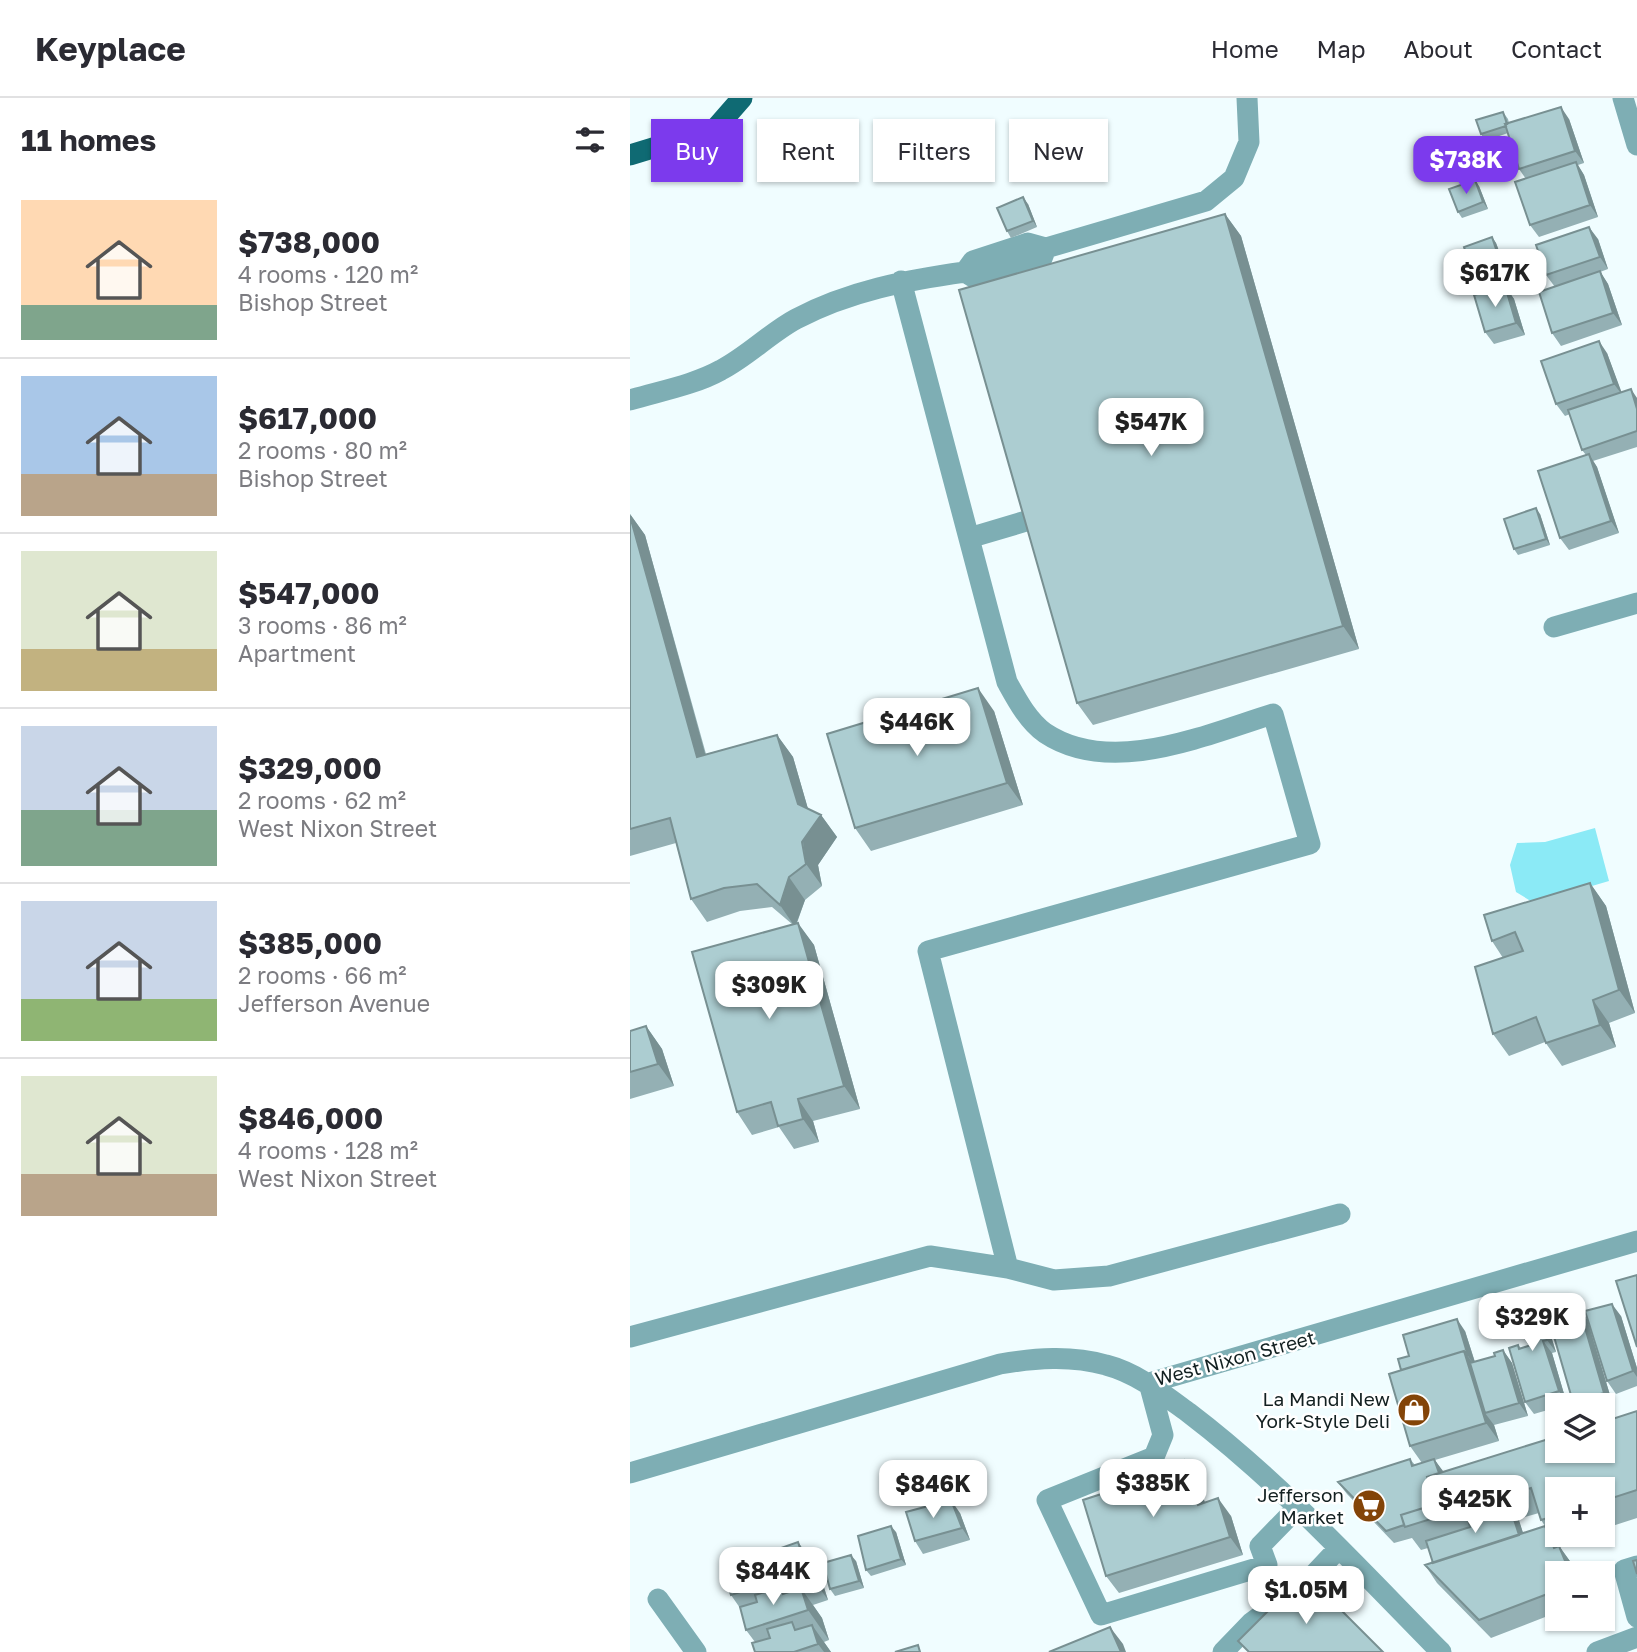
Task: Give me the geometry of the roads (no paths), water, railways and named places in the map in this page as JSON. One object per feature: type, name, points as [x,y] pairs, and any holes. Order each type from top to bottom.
[{"type":"main road","points":[[630,155],[715,130],[742,98]]},
{"type":"street","points":[[630,400],[721,370],[795,320],[837,301],[901,281],[965,272],[973,261],[1028,243],[1046,248],[1206,201],[1234,178],[1250,142],[1247,98]]},
{"type":"street","points":[[1623,98],[1637,145]]},
{"type":"street","points":[[901,281],[1007,682],[1024,711],[1045,733],[1082,749],[1115,753],[1157,749],[1273,714],[1310,844],[928,951],[1008,1268]]},
{"type":"street","points":[[969,538],[1033,519]]},
{"type":"street","points":[[1554,627],[1637,603]]},
{"type":"street","points":[[630,1338],[930,1256],[1008,1268],[1054,1280],[1109,1276],[1340,1214]]},
{"type":"street","name":"West Nixon Street","points":[[630,1474],[1000,1364],[1061,1358],[1107,1365],[1149,1383],[1637,1241]]},
{"type":"street","points":[[1149,1383],[1222,1438],[1339,1548],[1441,1652]]},
{"type":"street","points":[[1149,1383],[1163,1435],[1154,1457],[1047,1500],[1101,1615],[1267,1565],[1260,1546],[1297,1508]]},
{"type":"street","points":[[1223,1652],[1251,1623],[1308,1581],[1339,1548]]},
{"type":"street","points":[[1637,1566],[1624,1570],[1637,1617]]},
{"type":"street","points":[[658,1599],[696,1652]]},
{"type":"street","points":[[1597,1652],[1637,1637]]},
{"type":"place","name":"La Mandi New York-Style Deli","points":[[1414,1410]]},
{"type":"place","name":"Jefferson Market","points":[[1369,1506]]}]
